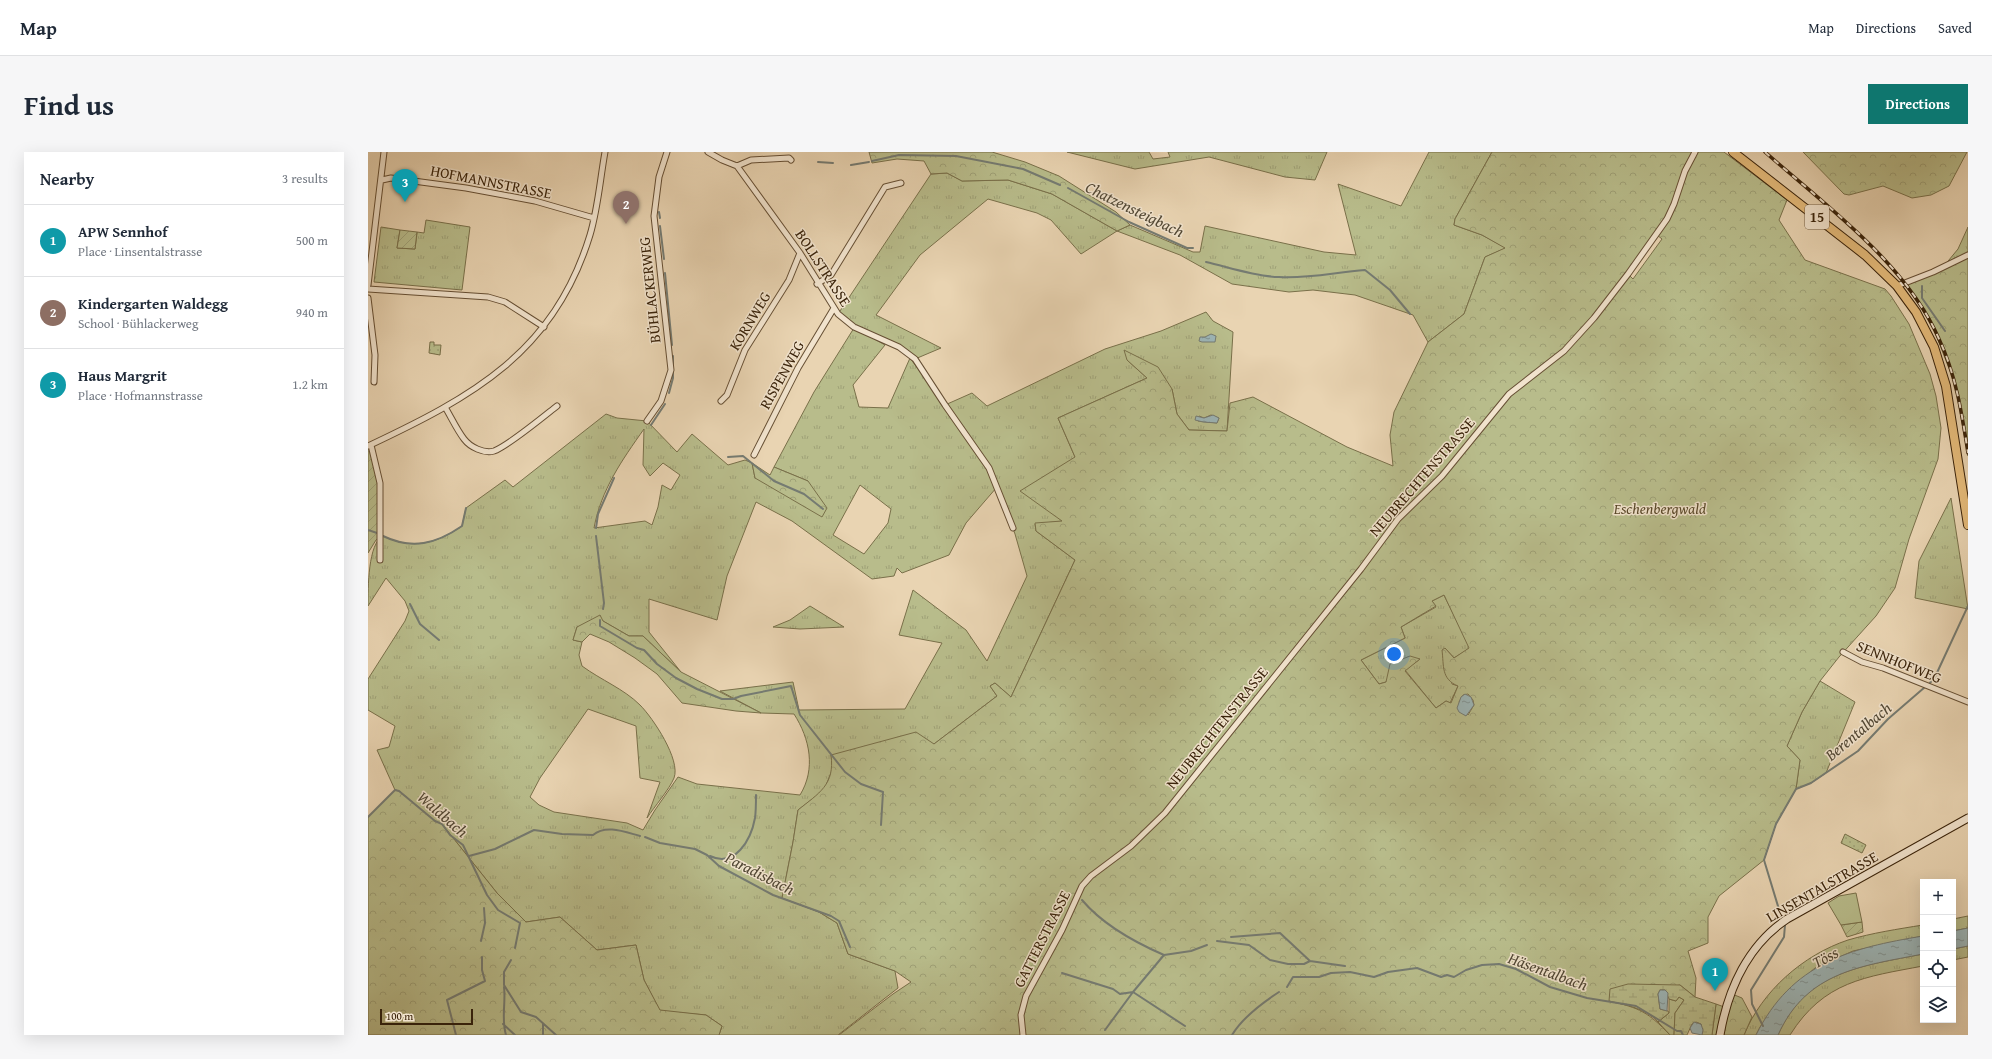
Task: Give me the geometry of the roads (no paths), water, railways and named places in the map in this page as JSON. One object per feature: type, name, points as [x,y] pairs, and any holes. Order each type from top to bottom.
[{"type":"main road","name":"15","points":[[1733,152],[1865,255],[1897,286],[1924,324],[1943,371],[1949,398],[1968,525]]},
{"type":"street","points":[[368,285],[382,180],[384,152]]},
{"type":"street","points":[[380,560],[380,474],[370,446],[446,407],[480,386],[499,373],[544,327],[561,302],[581,260],[594,218],[605,152]]},
{"type":"street","name":"BÜHLACKERWEG","points":[[647,421],[661,401],[670,370],[654,216],[659,177],[667,152]]},
{"type":"street","points":[[708,152],[737,166],[751,160],[789,158],[791,160]]},
{"type":"street","name":"NEUBRECHTENSTRASSE","points":[[1106,865],[1134,843],[1165,812],[1362,569],[1394,524],[1442,476],[1503,400],[1564,351],[1594,318],[1628,274],[1667,219],[1674,204],[1685,171],[1695,152]]},
{"type":"street","name":"BOLLSTRASSE","points":[[737,166],[800,253],[838,314],[854,327],[899,347],[915,359],[991,471],[1013,528]]},
{"type":"street","name":"HOFMANNSTRASSE","points":[[382,180],[391,178],[468,188],[541,202],[594,218]]},
{"type":"street","points":[[818,284],[831,275],[885,187],[901,183]]},
{"type":"street","name":"KORNWEG","points":[[721,401],[727,395],[745,350],[789,280],[800,253]]},
{"type":"street","points":[[1897,286],[1968,255]]},
{"type":"street","points":[[368,289],[488,297],[505,302],[544,327]]},
{"type":"street","points":[[368,298],[375,355],[374,382]]},
{"type":"street","name":"RISPENWEG","points":[[754,455],[798,368],[834,308]]},
{"type":"street","points":[[446,407],[464,440],[472,447],[483,451],[493,451],[504,445],[556,406]]},
{"type":"street","name":"SENNHOFWEG","points":[[1843,652],[1860,661],[1883,668],[1968,702]]},
{"type":"street","name":"LINSENTALSTRASSE","points":[[1720,1035],[1729,1000],[1744,966],[1755,947],[1772,929],[1787,919],[1968,818]]},
{"type":"street","name":"GATTERSTRASSE","points":[[1023,1035],[1022,1011],[1028,990],[1062,930],[1084,882],[1106,865]]},
{"type":"water","points":[[1211,334],[1216,336],[1215,342],[1199,341],[1200,337],[1205,337]]},
{"type":"water","points":[[1213,415],[1219,418],[1217,423],[1195,420],[1196,416],[1204,418]]},
{"type":"water","points":[[1465,694],[1471,697],[1474,705],[1466,716],[1459,712],[1457,708],[1461,697]]},
{"type":"water","points":[[1968,928],[1968,946],[1956,948],[1956,930]]},
{"type":"water","points":[[1920,937],[1920,955],[1858,968],[1838,975],[1821,984],[1804,997],[1790,1014],[1778,1035],[1756,1035],[1771,1011],[1787,991],[1805,975],[1826,963],[1848,954],[1871,946]]},
{"type":"water","points":[[1660,990],[1665,990],[1668,993],[1667,1011],[1660,1009],[1658,994]]},
{"type":"water","points":[[1694,1022],[1701,1024],[1703,1030],[1702,1035],[1692,1033],[1690,1028]]},
{"type":"waterway","name":"Chatzensteigbach","points":[[872,161],[899,155],[956,156],[1023,169],[1060,185]]},
{"type":"waterway","name":"Chatzensteigbach","points":[[818,162],[833,163]]},
{"type":"waterway","name":"Chatzensteigbach","points":[[851,165],[869,162]]},
{"type":"waterway","name":"Chatzensteigbach","points":[[1068,188],[1129,222],[1187,248],[1193,248]]},
{"type":"waterway","points":[[659,212],[660,218]]},
{"type":"waterway","points":[[660,226],[664,259]]},
{"type":"waterway","name":"Chatzensteigbach","points":[[1206,262],[1270,277],[1311,276],[1365,270],[1390,290],[1410,314]]},
{"type":"waterway","points":[[665,273],[672,345]]},
{"type":"waterway","name":"Berentalbach","points":[[1922,286],[1922,298],[1945,331]]},
{"type":"waterway","points":[[669,393],[673,378],[673,356]]},
{"type":"waterway","points":[[651,425],[665,404]]},
{"type":"waterway","points":[[728,457],[743,456],[774,481],[804,494],[823,509]]},
{"type":"waterway","points":[[596,528],[598,514],[614,478]]},
{"type":"waterway","points":[[383,536],[404,543],[414,544],[433,541],[462,526],[466,508]]},
{"type":"waterway","points":[[368,530],[377,533]]},
{"type":"waterway","points":[[596,536],[604,603],[603,609]]},
{"type":"waterway","points":[[410,604],[420,624],[439,640]]},
{"type":"waterway","name":"Berentalbach","points":[[1929,684],[1935,677],[1968,606]]},
{"type":"waterway","points":[[600,620],[600,626],[637,648],[644,650],[657,664],[676,678],[697,689],[722,699],[733,699],[791,686],[800,715],[845,772],[861,784],[883,792],[881,825]]},
{"type":"waterway","name":"Berentalbach","points":[[1781,916],[1764,860],[1776,824],[1796,789],[1811,783],[1858,751],[1888,719],[1925,687]]},
{"type":"waterway","name":"Waldbach","points":[[368,817],[395,790],[399,791],[435,821],[442,824],[450,835],[463,845],[487,895],[498,910],[520,923],[515,948]]},
{"type":"waterway","points":[[710,856],[719,859],[727,858],[734,855],[746,843],[755,818],[756,795]]},
{"type":"waterway","name":"Paradisbach","points":[[469,856],[495,849],[534,830],[562,834],[593,835],[610,829],[640,836]]},
{"type":"waterway","name":"Paradisbach","points":[[645,837],[660,843],[695,849],[707,855],[719,866],[773,895],[831,916],[839,921],[850,947]]},
{"type":"waterway","points":[[1082,900],[1109,925],[1141,944],[1164,955]]},
{"type":"waterway","name":"Waldbach","points":[[481,941],[485,923],[484,908]]},
{"type":"waterway","name":"Berentalbach","points":[[1763,1026],[1752,1004],[1751,990],[1784,937],[1785,925]]},
{"type":"waterway","name":"Häsentalbach","points":[[1231,937],[1280,933],[1310,961],[1345,966]]},
{"type":"waterway","name":"Häsentalbach","points":[[1217,941],[1249,945],[1270,960],[1288,964],[1304,964],[1310,961]]},
{"type":"waterway","name":"Häsentalbach","points":[[1105,1030],[1133,992],[1164,955],[1191,951],[1207,945]]},
{"type":"waterway","name":"Waldbach","points":[[456,1035],[447,1000],[485,981],[482,970],[482,957]]},
{"type":"waterway","points":[[511,960],[504,972],[504,985],[521,1012],[536,1017],[556,1035]]},
{"type":"waterway","name":"Häsentalbach","points":[[1287,987],[1293,977],[1319,977],[1331,973],[1350,972],[1374,977],[1388,972],[1417,968],[1441,977],[1447,975],[1454,977],[1466,970],[1482,965],[1499,964],[1516,969],[1550,987],[1587,998],[1636,1006],[1677,1031],[1681,1031],[1683,1035]]},
{"type":"waterway","points":[[1062,973],[1113,989],[1120,994],[1133,992],[1185,1026]]},
{"type":"waterway","points":[[504,987],[504,1023],[506,1035]]},
{"type":"waterway","name":"Häsentalbach","points":[[1232,1035],[1247,1016],[1279,992]]},
{"type":"waterway","points":[[503,1024],[515,1035]]},
{"type":"waterway","points":[[543,1024],[543,1035]]},
{"type":"railway","points":[[1765,152],[1862,237],[1886,261],[1925,311],[1939,339],[1950,367],[1961,409],[1968,453]]},
{"type":"place","name":"Haus Margrit","points":[[405,202]]},
{"type":"place","name":"Kindergarten Waldegg","points":[[626,224]]},
{"type":"place","name":"APW Sennhof","points":[[1715,991]]},
{"type":"park label","name":"Eschenbergwald","points":[[1660,509]]},
{"type":"water label","name":"Töss","points":[[1825,957]]}]
